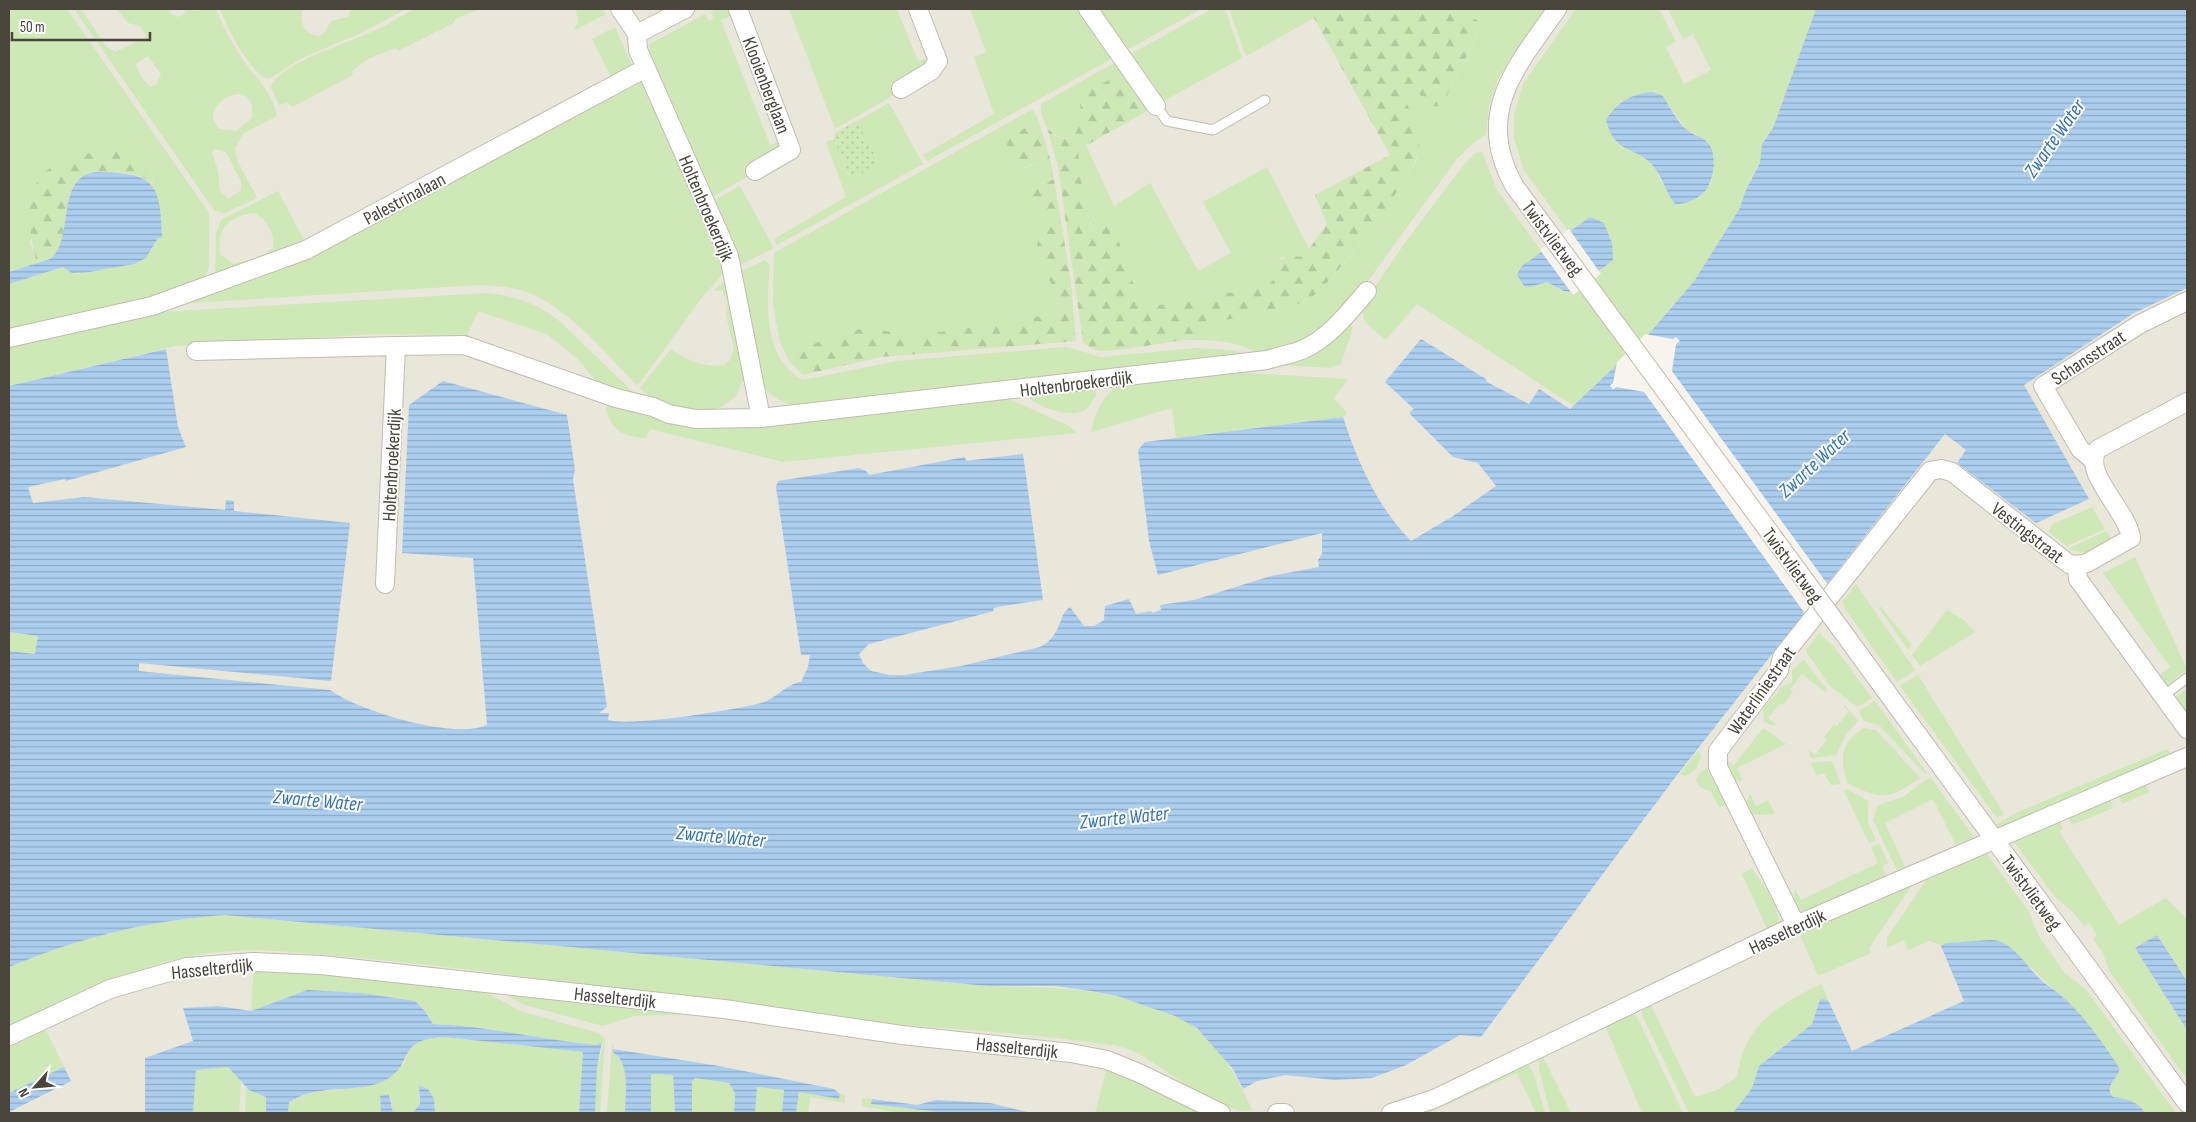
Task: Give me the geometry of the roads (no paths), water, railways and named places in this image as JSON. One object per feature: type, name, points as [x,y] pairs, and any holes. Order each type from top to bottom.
[{"type":"street","points":[[620,9],[637,34],[685,9]]},
{"type":"street","name":"Klooienberglaan","points":[[738,9],[792,150],[755,171]]},
{"type":"street","points":[[901,89],[931,71],[938,61],[918,9]]},
{"type":"street","points":[[1088,9],[1156,106]]},
{"type":"street","name":"Twistvlietweg","points":[[1557,9],[1509,78],[1500,105],[1497,134],[1509,176],[2187,1104]]},
{"type":"street","name":"Holtenbroekerdijk","points":[[637,34],[638,50],[728,256],[761,418]]},
{"type":"street","name":"Palestrinalaan","points":[[9,338],[152,306],[306,250],[646,68]]},
{"type":"street","name":"Holtenbroekerdijk","points":[[196,351],[464,345],[616,398],[653,407],[669,414],[696,419],[761,418],[1267,360],[1304,349],[1317,341],[1347,314],[1367,291]]},
{"type":"street","name":"Schansstraat","points":[[2093,460],[2080,449],[2043,386],[2140,324],[2187,301]]},
{"type":"street","name":"Holtenbroekerdijk","points":[[385,584],[396,346]]},
{"type":"street","points":[[2077,566],[2087,563],[2131,538],[2127,525],[2096,472],[2093,460],[2098,449],[2187,402]]},
{"type":"street","name":"Vestingstraat","points":[[1923,478],[1930,471],[1941,469],[1952,472],[2069,564],[2077,566],[2078,579],[2187,729]]},
{"type":"street","name":"Waterliniestraat","points":[[1796,925],[1718,767],[1718,751],[1779,670],[1782,657],[1923,478]]},
{"type":"street","name":"Hasselterdijk","points":[[1391,1113],[1434,1099],[1796,925],[2187,757]]},
{"type":"street","name":"Hasselterdijk","points":[[9,1036],[110,989],[187,967],[253,962],[321,965],[724,1009],[902,1035],[1071,1053],[1107,1060],[1139,1073],[1220,1113]]},
{"type":"street","points":[[1277,1113],[1285,1113]]},
{"type":"lane","points":[[1156,106],[1166,121],[1213,130],[1265,100]]},
{"type":"lane","points":[[2163,696],[2187,678]]},
{"type":"water","name":"Zwarte Water","points":[[1816,9],[2187,9],[2187,288],[2134,313],[2024,385],[2089,499],[2036,523],[1957,463],[1966,450],[1945,434],[1674,779],[1481,1037],[1460,1035],[1406,1065],[1372,1078],[1335,1080],[1285,1075],[1257,1081],[1243,1089],[1233,1069],[1197,1028],[1175,1016],[1117,996],[1055,986],[988,986],[225,915],[169,921],[115,932],[62,947],[9,967],[9,651],[35,654],[38,636],[9,632],[9,386],[166,349],[178,427],[186,447],[66,481],[65,479],[28,487],[33,503],[84,497],[225,510],[226,500],[234,501],[234,511],[350,523],[331,681],[139,663],[139,671],[330,690],[362,706],[407,721],[453,729],[472,729],[487,725],[473,558],[402,553],[409,405],[443,381],[567,415],[575,470],[573,479],[607,707],[599,713],[609,713],[608,720],[620,722],[660,720],[747,706],[766,701],[796,683],[801,682],[808,667],[810,655],[801,655],[776,487],[778,481],[859,468],[866,471],[869,475],[965,457],[966,461],[1023,454],[1043,600],[997,607],[993,609],[994,611],[869,644],[859,654],[863,663],[871,671],[890,675],[904,675],[961,666],[1040,647],[1053,637],[1063,615],[1070,607],[1084,626],[1094,626],[1104,620],[1105,606],[1129,599],[1136,614],[1150,611],[1153,613],[1161,610],[1160,605],[1194,600],[1271,576],[1319,567],[1318,560],[1322,554],[1322,533],[1158,575],[1149,541],[1138,450],[1145,442],[1343,417],[1370,483],[1388,514],[1411,541],[1453,516],[1496,486],[1478,463],[1453,457],[1409,413],[1414,409],[1385,382],[1421,339],[1486,379],[1487,382],[1529,404],[1539,389],[1570,409],[1647,336],[1695,280],[1740,208],[1745,192],[1760,163],[1762,144],[1773,128]]},
{"type":"water","points":[[1652,92],[1662,95],[1683,126],[1689,132],[1707,142],[1713,152],[1714,166],[1709,185],[1700,196],[1688,202],[1675,204],[1654,167],[1640,155],[1620,145],[1610,131],[1606,120],[1615,108],[1625,100]]},
{"type":"water","points":[[95,172],[129,174],[150,183],[159,203],[162,238],[158,238],[146,258],[134,264],[72,273],[63,267],[9,284],[9,272],[50,259],[58,250],[74,185],[82,177]]},
{"type":"water","points":[[1590,217],[1604,223],[1612,243],[1613,260],[1572,292],[1564,291],[1547,282],[1530,287],[1524,286],[1517,275],[1522,266]]},
{"type":"water","points":[[2157,935],[2187,981],[2187,1030],[2135,948]]},
{"type":"water","points":[[1991,940],[2006,944],[2012,949],[2041,980],[2062,996],[2081,1015],[2120,1069],[2110,1086],[2113,1097],[2131,1101],[2145,1113],[1733,1113],[1752,1088],[1759,1066],[1812,1024],[1820,999],[1828,1000],[1852,1051],[1964,1001],[1941,946],[1946,943]]},
{"type":"water","points":[[307,990],[361,993],[415,1001],[425,1011],[433,1024],[474,1027],[596,1045],[602,1042],[597,1067],[595,1113],[579,1113],[583,1052],[445,1037],[418,1042],[411,1048],[400,1068],[382,1082],[365,1087],[305,1094],[289,1102],[288,1113],[266,1113],[266,1097],[249,1090],[228,1067],[196,1070],[193,1113],[145,1113],[145,1058],[193,1041],[183,1008],[218,1006],[251,1011]]},
{"type":"water","points":[[613,1049],[719,1066],[834,1089],[840,1094],[839,1099],[799,1092],[796,1113],[782,1113],[784,1090],[757,1087],[755,1113],[734,1113],[735,1093],[729,1083],[695,1078],[692,1081],[692,1113],[675,1113],[673,1075],[651,1074],[651,1113],[625,1113],[626,1080],[622,1063],[612,1052]]},
{"type":"water","points":[[64,1067],[71,1081],[9,1112],[9,1093]]},
{"type":"water","points":[[419,1086],[428,1089],[434,1099],[435,1113],[413,1113],[420,1104]]},
{"type":"water","points":[[389,1094],[393,1113],[381,1113],[380,1096]]},
{"type":"water","points":[[872,1099],[917,1105],[936,1100],[990,1103],[1032,1113],[947,1113],[871,1104]]}]
